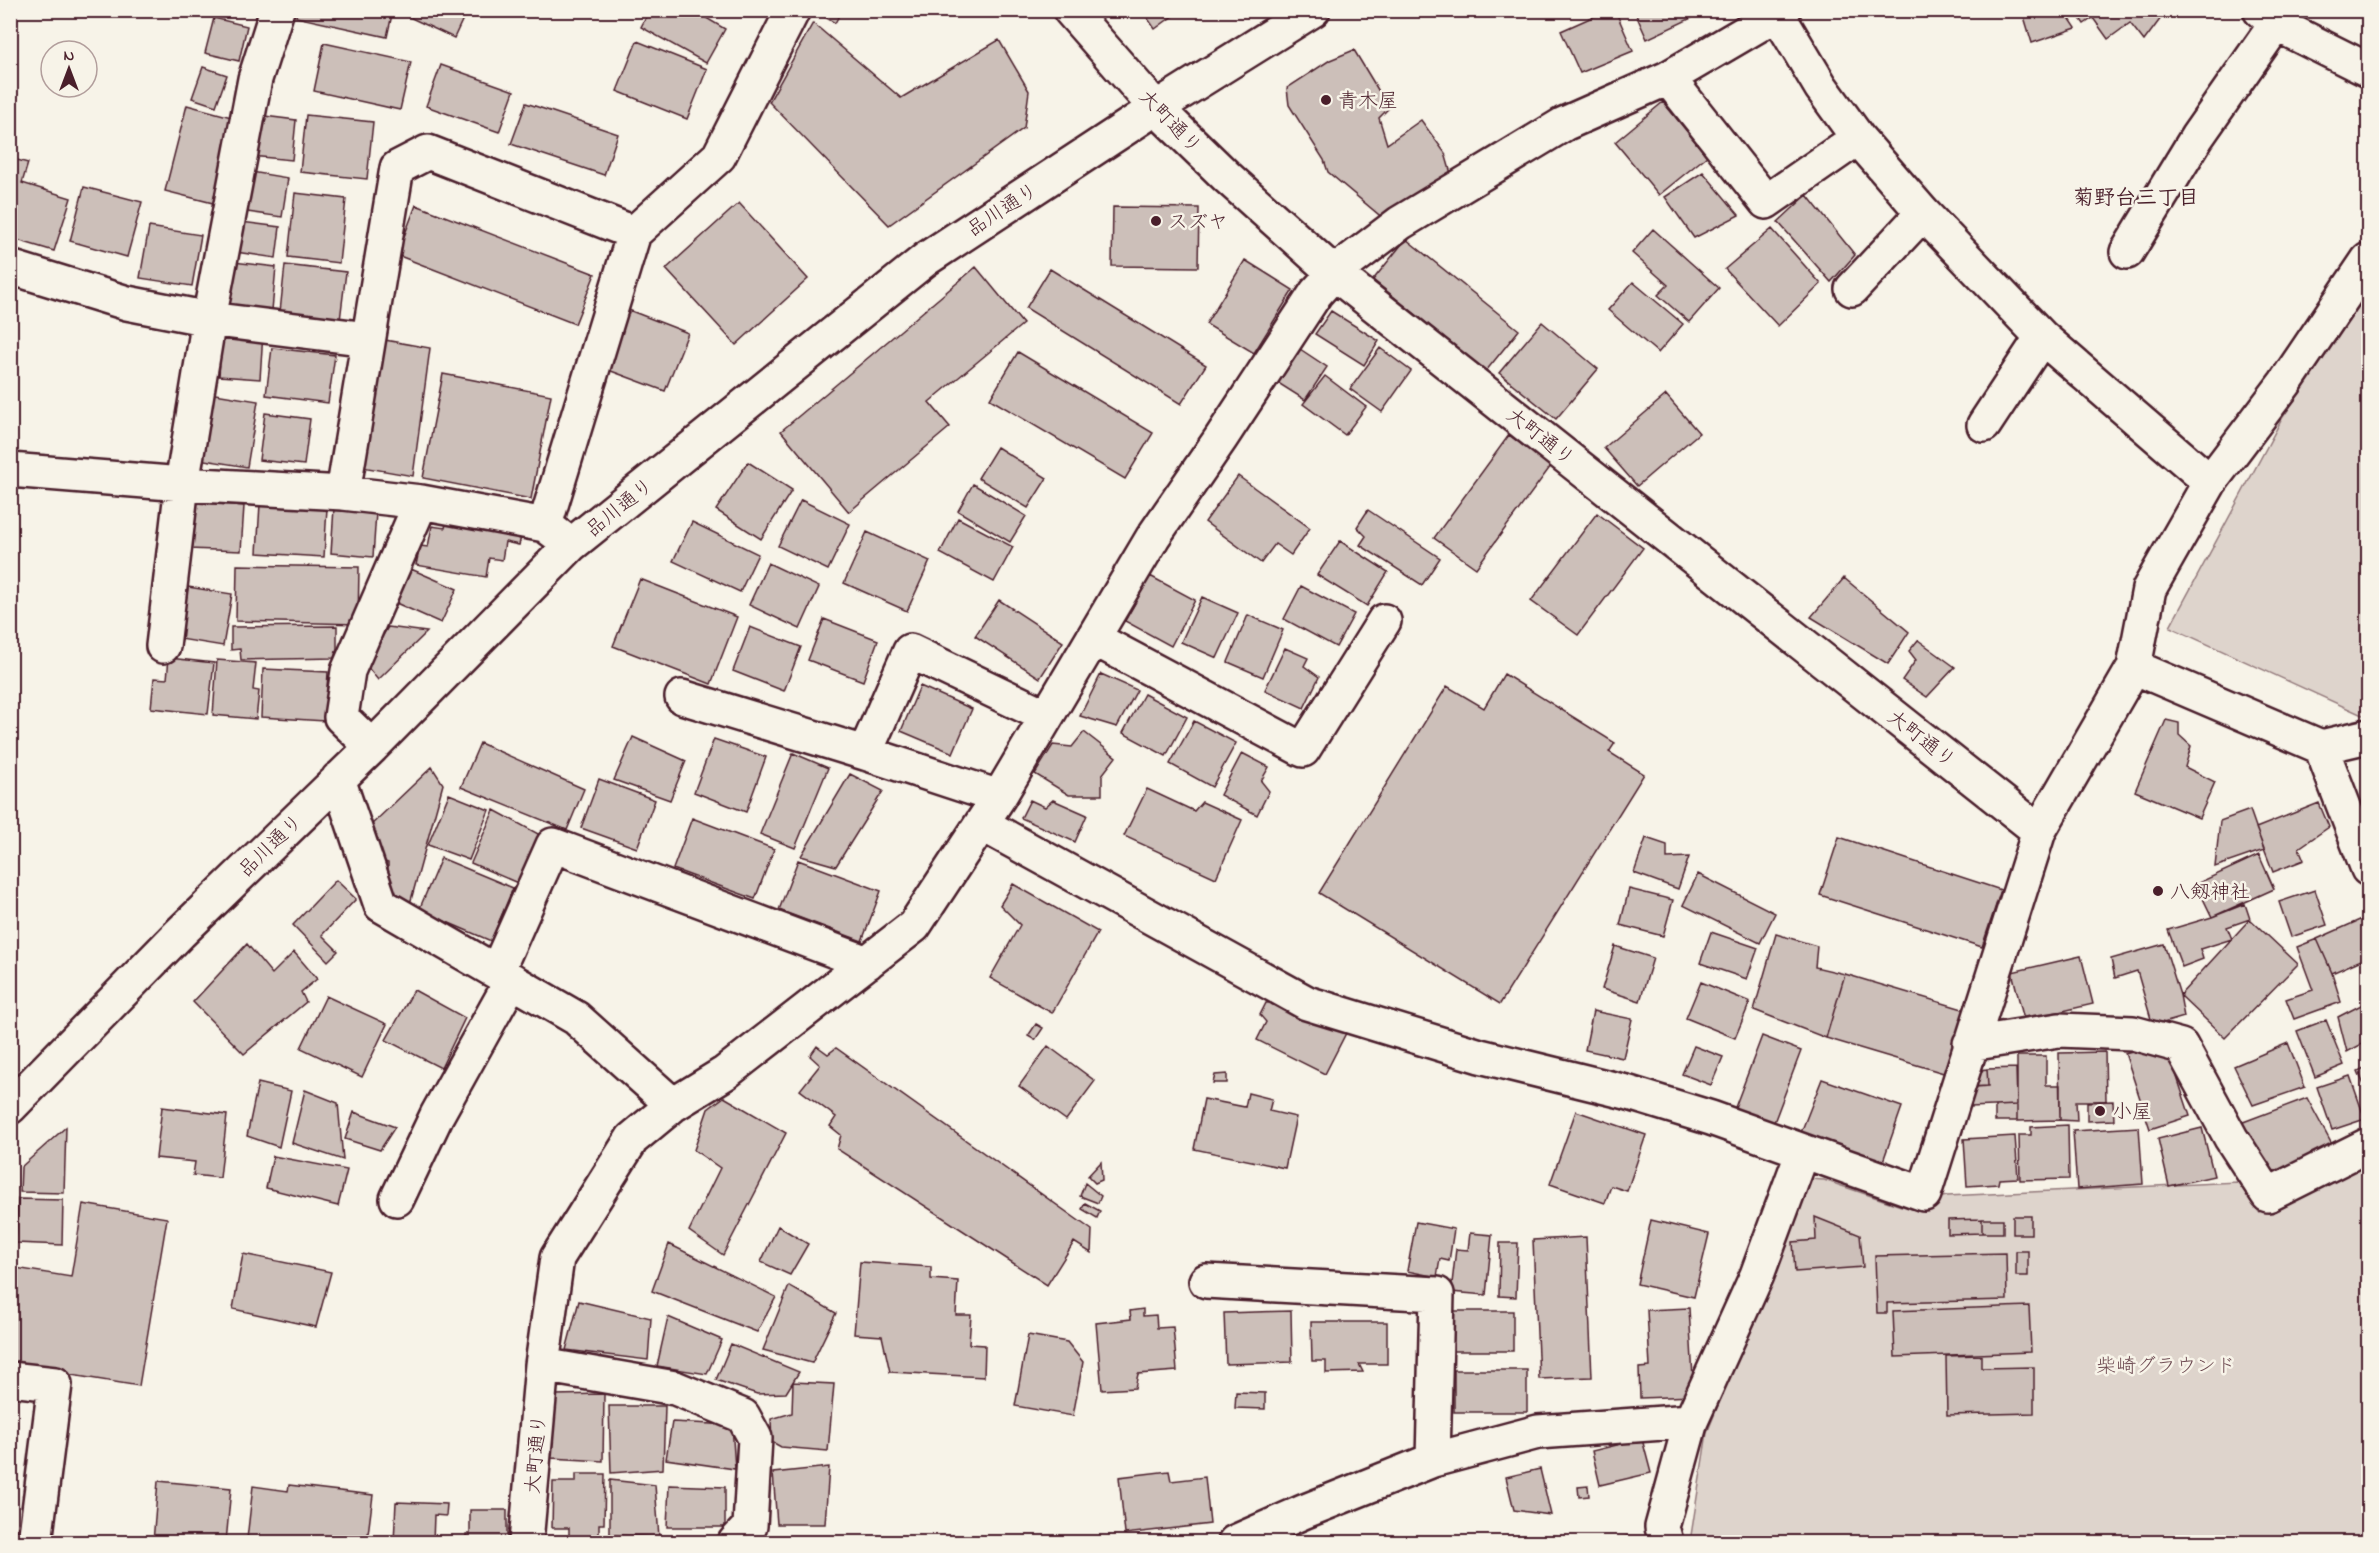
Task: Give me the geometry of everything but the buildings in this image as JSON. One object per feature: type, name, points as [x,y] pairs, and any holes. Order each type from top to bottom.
[{"type":"street","points":[[163,646],[182,484],[209,319],[255,79],[278,10]]},
{"type":"street","points":[[545,525],[634,233],[719,156],[793,10]]},
{"type":"street","name":"大町通り","points":[[1070,10],[1156,108],[1229,179],[1334,273],[2039,831]]},
{"type":"street","name":"品川通り","points":[[10,1107],[180,933],[372,747],[571,545],[926,259],[1156,108],[1313,10]]},
{"type":"street","points":[[1781,13],[1821,87],[1858,138],[1923,213],[2042,337],[2210,482]]},
{"type":"street","name":"大町通り","points":[[526,1542],[542,1365],[557,1258],[632,1139],[673,1105],[725,1073],[914,926],[999,797],[1153,537],[1316,293],[1334,273],[1400,223],[1554,130],[1668,78],[1781,13]]},
{"type":"street","points":[[2127,252],[2274,15],[2368,70]]},
{"type":"street","points":[[1668,78],[1766,202],[1858,138]]},
{"type":"street","points":[[343,493],[397,168],[428,152],[634,233]]},
{"type":"street","points":[[1852,289],[1923,213]]},
{"type":"street","points":[[982,824],[1307,1003],[1480,1056],[1636,1095],[1711,1118],[1924,1194],[2039,831],[2133,667],[2149,589],[2210,482],[2285,383],[2368,260]]},
{"type":"street","points":[[10,267],[127,303],[209,319],[368,339]]},
{"type":"street","points":[[1984,425],[2042,337]]},
{"type":"street","points":[[10,470],[182,484],[343,493],[421,502],[545,525],[571,545]]},
{"type":"street","points":[[372,747],[341,717],[348,671],[421,502]]},
{"type":"street","points":[[1093,638],[1303,750],[1384,621]]},
{"type":"street","points":[[865,753],[910,651],[1046,716]]},
{"type":"street","points":[[2133,667],[2321,747],[2368,736]]},
{"type":"street","points":[[682,697],[999,797]]},
{"type":"street","points":[[2321,747],[2368,869]]},
{"type":"street","points":[[338,779],[381,905],[576,1018],[673,1105]]},
{"type":"street","points":[[397,1199],[504,976],[553,845],[867,963]]},
{"type":"street","points":[[1970,1044],[2059,1030],[2133,1033],[2181,1046],[2231,1138],[2268,1195],[2368,1144]]},
{"type":"street","points":[[1666,1542],[1662,1527],[1690,1420],[1757,1275],[1803,1151]]},
{"type":"street","points":[[1206,1281],[1437,1294],[1433,1460]]},
{"type":"street","points":[[542,1365],[675,1388],[743,1416],[755,1438],[750,1526],[735,1542]]},
{"type":"street","points":[[10,1378],[55,1384],[35,1542]]},
{"type":"street","points":[[1234,1542],[1433,1460],[1538,1432],[1690,1420]]},
{"type":"green space","points":[[2368,292],[2368,714],[2362,715],[2170,627],[2283,417]]},
{"type":"green space","name":"柴崎グラウンド","points":[[2368,1156],[2368,1542],[1690,1542],[1707,1433],[1809,1179],[1824,1180],[1901,1206],[1947,1196],[2238,1182],[2259,1212]]},
{"type":"place","name":"青木屋","points":[[1326,100]]},
{"type":"place","name":"スズヤ","points":[[1156,221]]},
{"type":"place","name":"八剱神社","points":[[2158,891]]},
{"type":"place","name":"小屋","points":[[2100,1111]]},
{"type":"district","name":"菊野台三丁目","points":[[2136,197]]}]
